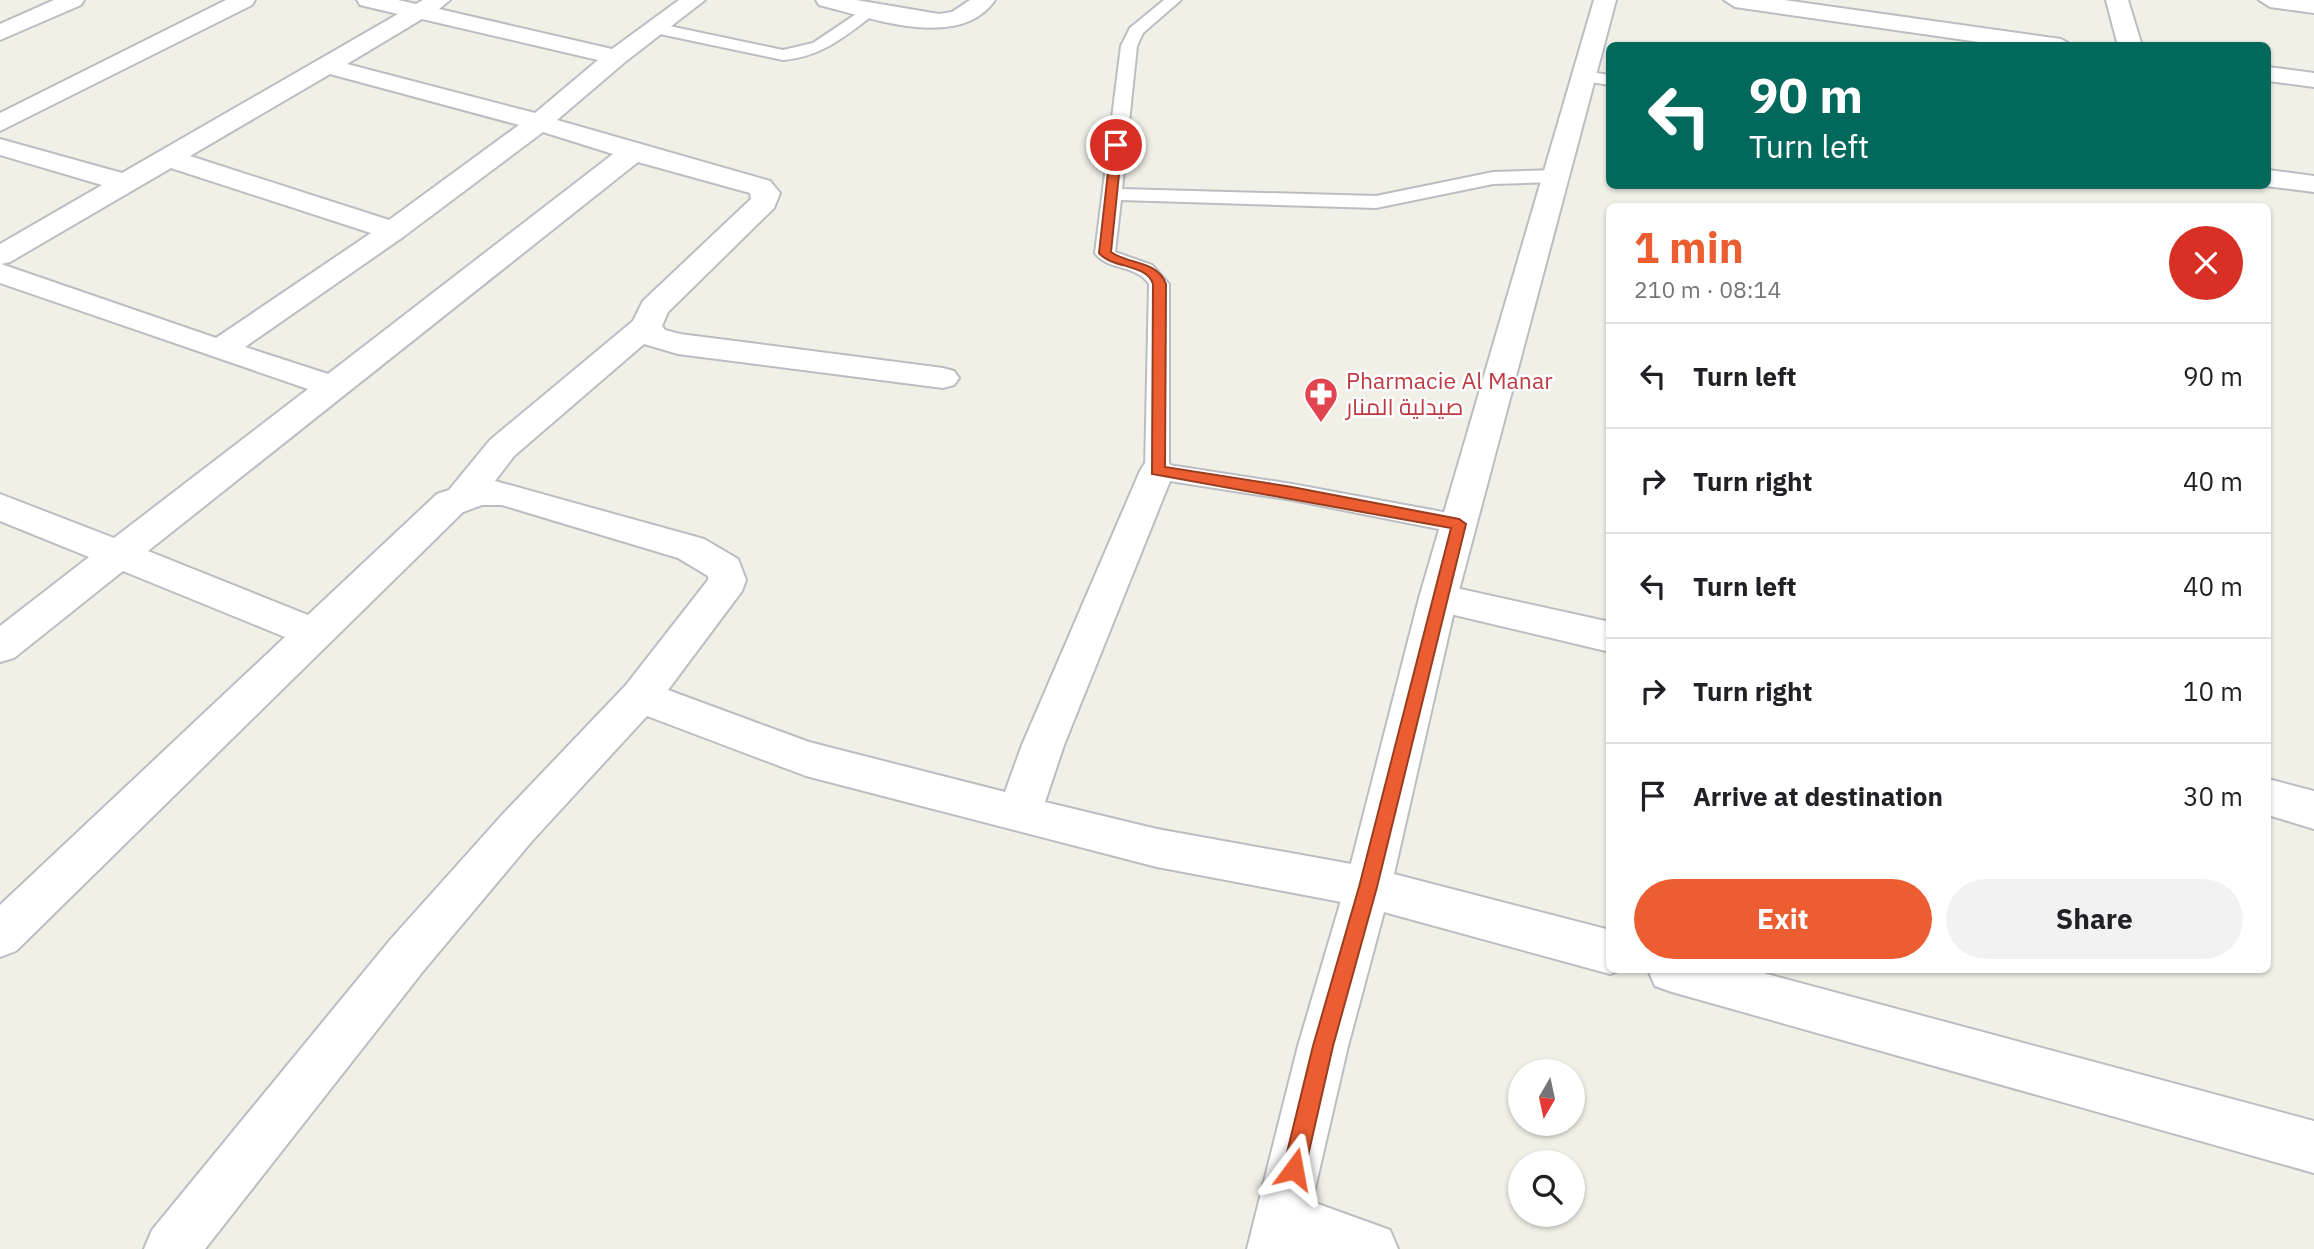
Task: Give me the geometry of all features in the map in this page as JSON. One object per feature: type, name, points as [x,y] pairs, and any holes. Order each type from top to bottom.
[{"type":"street","points":[[0,33],[73,0]]},
{"type":"street","points":[[0,123],[244,0]]},
{"type":"street","points":[[368,0],[430,6],[616,57]]},
{"type":"street","points":[[220,350],[393,231],[537,124],[616,57],[694,0]]},
{"type":"street","points":[[827,0],[929,21],[950,21],[964,15],[984,0]]},
{"type":"street","points":[[1371,1249],[1278,1234],[1323,1046],[1368,887],[1438,598],[1556,176],[1597,78],[1605,0]]},
{"type":"street","points":[[1735,0],[2033,42]]},
{"type":"street","points":[[2117,0],[2129,42]]},
{"type":"street","points":[[2270,0],[2314,6]]},
{"type":"street","points":[[0,256],[430,6]]},
{"type":"street","points":[[0,936],[432,519],[463,497],[502,448],[646,326],[654,307],[764,202],[766,193],[760,187],[537,124],[496,109],[328,66]]},
{"type":"street","points":[[2271,74],[2314,80]]},
{"type":"street","points":[[0,147],[126,183]]},
{"type":"street","points":[[0,647],[633,152]]},
{"type":"street","points":[[171,159],[393,231]]},
{"type":"street","points":[[2271,178],[2314,184]]},
{"type":"street","points":[[0,273],[332,386]]},
{"type":"street","points":[[646,326],[654,337],[678,344],[943,377]]},
{"type":"street","points":[[1019,814],[1043,745],[1157,471]]},
{"type":"street","points":[[171,1249],[407,954],[517,828],[640,696],[723,590],[727,580],[724,569],[691,548],[502,493],[480,493],[463,497]]},
{"type":"street","points":[[0,507],[314,633]]},
{"type":"street","points":[[1438,598],[1606,636]]},
{"type":"street","points":[[640,696],[806,760],[1157,848],[1368,887],[1606,951]]},
{"type":"street","points":[[2271,798],[2314,810]]},
{"type":"street","points":[[1682,973],[2314,1147]]},
{"type":"lane","points":[[1173,0],[1136,31],[1129,46],[1105,253],[1110,258],[1149,270],[1157,277],[1159,284],[1157,471],[1292,492],[1459,524]]},
{"type":"lane","points":[[655,28],[783,55],[799,55],[813,52],[871,9]]},
{"type":"lane","points":[[1110,194],[1377,202],[1493,178],[1556,176]]},
{"type":"place","name":"Pharmacie Al Manar صيدلية المنار","points":[[1321,424]]},
{"type":"route","points":[[1116,145],[1105,253],[1110,258],[1149,270],[1157,277],[1159,284],[1157,471],[1292,492],[1459,524],[1438,598],[1368,887],[1323,1046],[1294,1169]]}]
